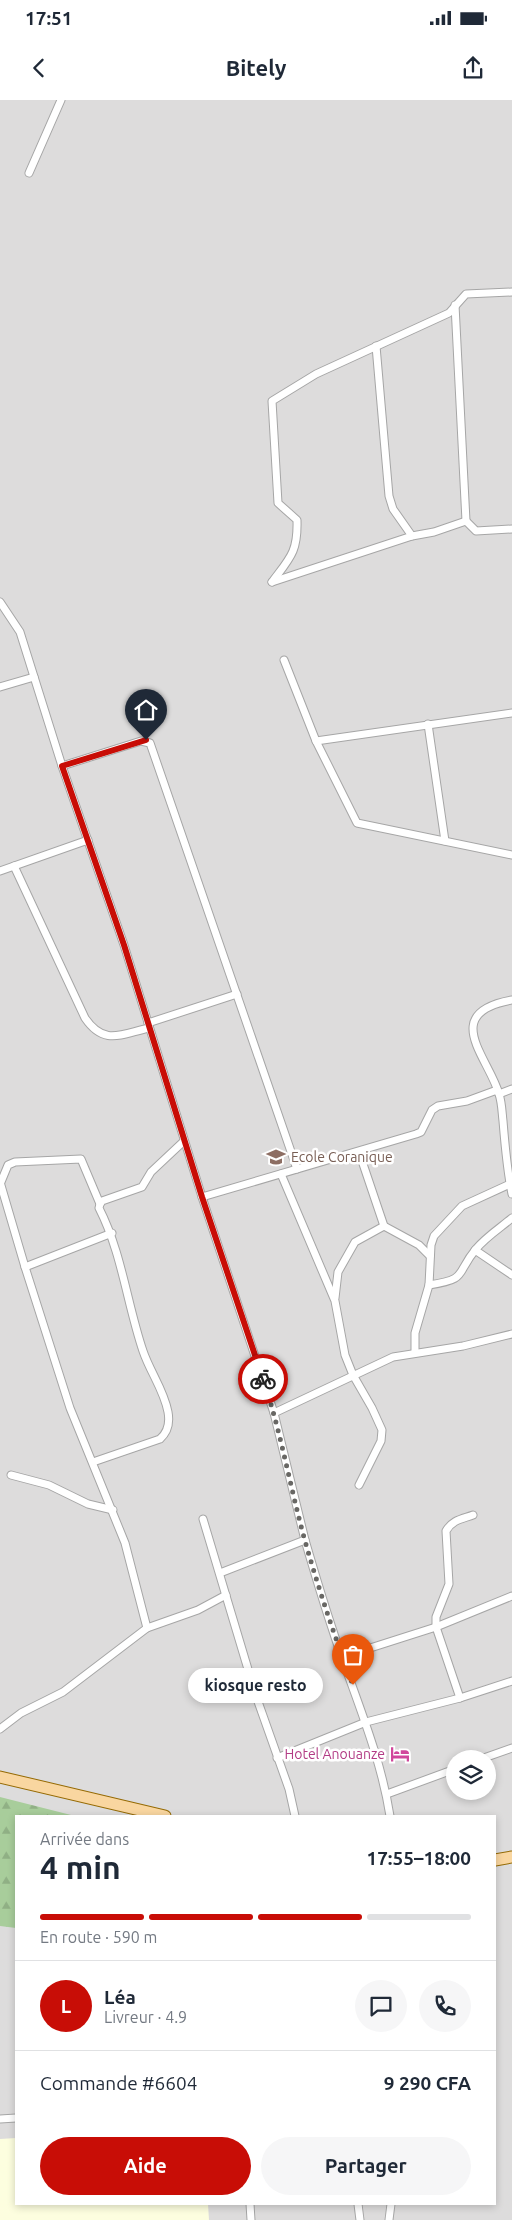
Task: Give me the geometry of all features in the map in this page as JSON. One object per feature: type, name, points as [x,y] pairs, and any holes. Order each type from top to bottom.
[{"type":"main road","points":[[0,1777],[161,1815]]},
{"type":"main road","points":[[496,1860],[512,1857]]},
{"type":"street","points":[[29,173],[60,100]]},
{"type":"street","points":[[466,521],[434,532],[412,536],[272,582],[292,555],[298,540],[297,520],[278,503],[272,401],[316,374],[449,313],[466,294],[512,292]]},
{"type":"street","points":[[455,305],[466,521],[476,531],[512,529]]},
{"type":"street","points":[[376,346],[389,496],[393,509],[412,536]]},
{"type":"street","points":[[0,602],[20,632],[274,1414],[305,1540],[342,1657],[366,1722],[387,1794],[390,1815]]},
{"type":"street","points":[[284,660],[316,741],[357,823],[512,854]]},
{"type":"street","points":[[0,687],[34,677]]},
{"type":"street","points":[[316,741],[512,712]]},
{"type":"street","points":[[428,724],[445,841]]},
{"type":"street","points":[[62,766],[141,740],[150,743],[296,1169]]},
{"type":"street","points":[[0,871],[88,840]]},
{"type":"street","points":[[14,866],[85,1018],[93,1030],[102,1035],[112,1036],[149,1026],[237,994]]},
{"type":"street","points":[[512,1000],[486,1008],[478,1017],[474,1027],[476,1048],[498,1092],[512,1194]]},
{"type":"street","points":[[202,1197],[359,1152],[421,1132],[432,1110],[438,1106],[467,1101],[512,1088]]},
{"type":"street","points":[[100,1204],[102,1201],[142,1187],[151,1172],[184,1140]]},
{"type":"street","points":[[359,1152],[384,1226],[419,1245],[430,1256]]},
{"type":"street","points":[[93,1462],[160,1439],[167,1432],[169,1422],[163,1394],[147,1364],[133,1322],[112,1233],[99,1208],[100,1204],[82,1162],[78,1159],[15,1162],[8,1165],[0,1182],[24,1267],[70,1408],[125,1543],[147,1628]]},
{"type":"street","points":[[281,1174],[335,1301],[345,1355],[353,1376],[372,1408],[382,1430],[379,1446],[359,1485]]},
{"type":"street","points":[[415,1352],[416,1324],[429,1285],[430,1245],[434,1236],[457,1210],[510,1184]]},
{"type":"street","points":[[429,1285],[453,1280],[464,1269],[475,1250],[512,1218]]},
{"type":"street","points":[[335,1301],[338,1272],[355,1242],[384,1226]]},
{"type":"street","points":[[24,1267],[112,1233]]},
{"type":"street","points":[[475,1250],[512,1275]]},
{"type":"street","points":[[274,1414],[393,1356],[463,1346],[512,1334]]},
{"type":"street","points":[[12,1475],[49,1485],[88,1504],[113,1510]]},
{"type":"street","points":[[460,1698],[436,1627],[436,1617],[449,1584],[446,1531],[450,1524],[472,1515]]},
{"type":"street","points":[[203,1519],[295,1815]]},
{"type":"street","points":[[220,1573],[305,1540]]},
{"type":"street","points":[[0,1729],[21,1712],[63,1692],[147,1628],[198,1610],[226,1595]]},
{"type":"street","points":[[342,1657],[436,1627],[512,1596]]},
{"type":"street","points":[[277,1758],[366,1722],[460,1698],[512,1681]]},
{"type":"street","points":[[496,1754],[512,1748]]},
{"type":"street","points":[[387,1794],[446,1772]]},
{"type":"street","points":[[0,2119],[15,2118]]},
{"type":"street","points":[[250,2205],[251,2220]]},
{"type":"street","points":[[358,2205],[360,2220]]},
{"type":"street","points":[[389,2220],[391,2205]]},
{"type":"shaded area","points":[[0,100],[512,100],[512,2220],[0,2220]]},
{"type":"shaded area","points":[[15,2138],[15,2205],[208,2205],[209,2220],[0,2220],[0,2139]]},
{"type":"green space","points":[[0,1797],[71,1815],[15,1815],[15,1928],[0,1926]]},
{"type":"way so far","points":[[263,1379],[274,1414],[305,1540],[333,1632],[353,1685]]},
{"type":"place","name":"Ecole Coranique","points":[[276,1157]]},
{"type":"place","name":"kiosque resto","points":[[353,1685]]},
{"type":"place","name":"Hotel Anouanze","points":[[400,1754]]},
{"type":"route","points":[[146,740],[62,766],[124,945],[202,1197],[263,1379]]}]
